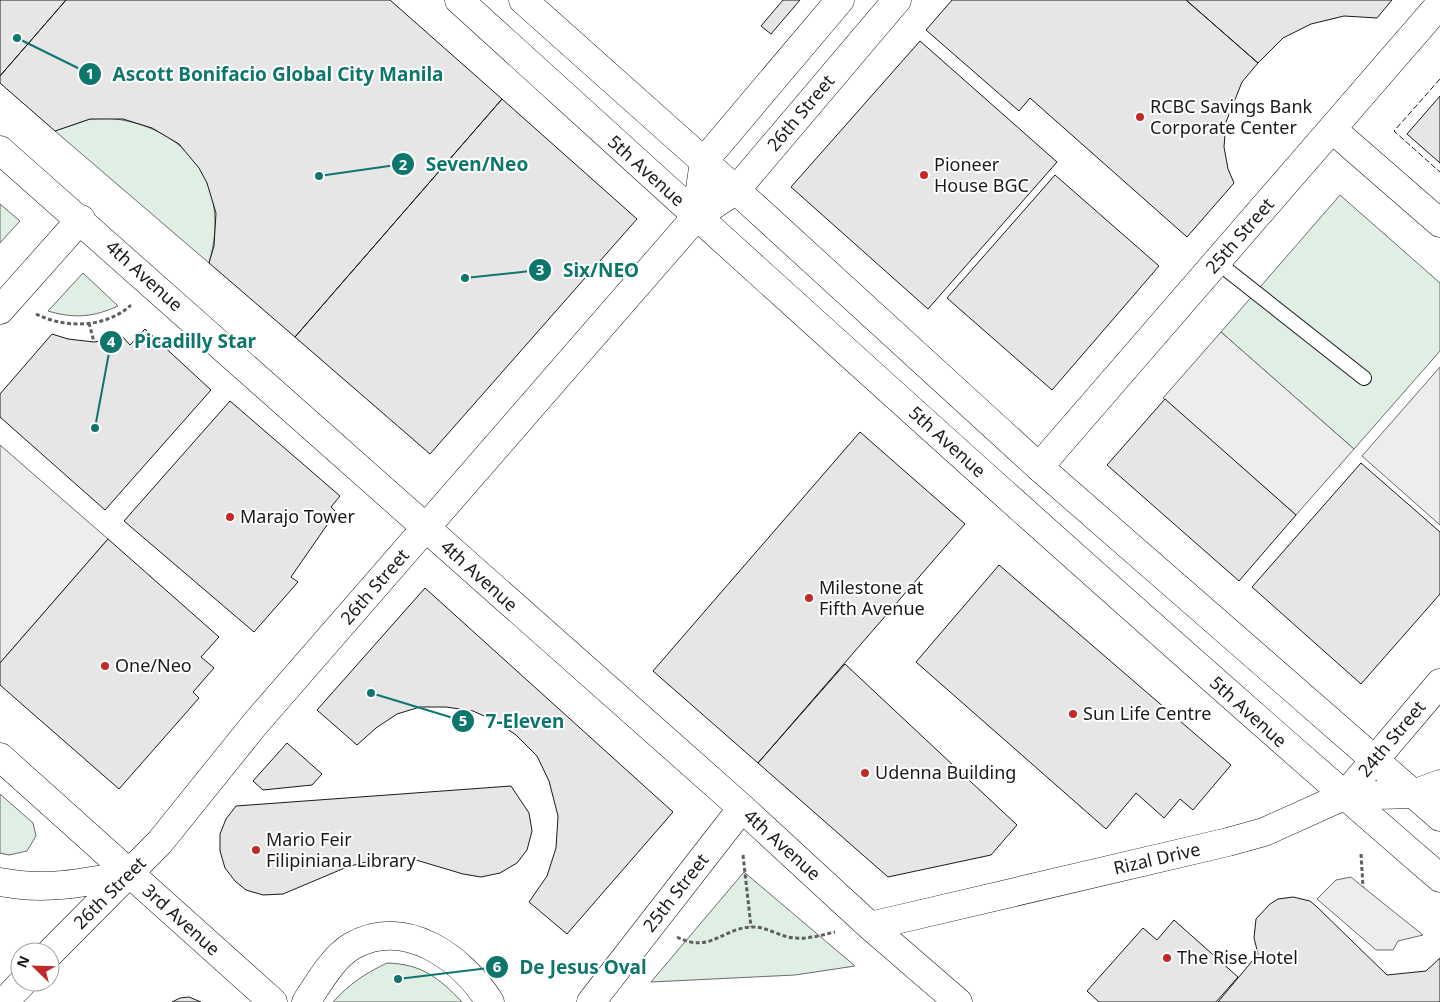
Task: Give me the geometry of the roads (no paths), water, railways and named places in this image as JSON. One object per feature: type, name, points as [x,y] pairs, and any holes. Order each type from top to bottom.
[{"type":"street","name":"5th Avenue","points":[[459,0],[696,217],[1344,796],[1440,878]]},
{"type":"street","points":[[523,0],[704,160],[1040,467],[1440,817]]},
{"type":"street","points":[[696,217],[704,160],[840,0]]},
{"type":"street","name":"26th Street","points":[[60,943],[160,842],[255,724],[696,217],[736,190],[897,0]]},
{"type":"street","name":"25th Street","points":[[1040,467],[1440,4]]},
{"type":"street","points":[[1332,129],[1440,223]]},
{"type":"street","name":"4th Avenue","points":[[0,150],[742,808],[870,926],[958,1002]]},
{"type":"street","points":[[4,305],[80,219]]},
{"type":"street","name":"24th Street","points":[[1344,796],[1440,683]]},
{"type":"street","name":"3rd Avenue","points":[[0,757],[273,1002]]},
{"type":"street","name":"Rizal Drive","points":[[870,926],[1228,842],[1264,832],[1344,796],[1413,794],[1440,784]]},
{"type":"street","name":"25th Street","points":[[592,1002],[742,808]]},
{"type":"street","points":[[0,882],[26,887],[80,884],[130,874]]},
{"type":"street","points":[[306,1002],[333,964],[351,946],[375,936],[400,934],[427,943],[458,963],[483,990],[490,1002]]},
{"type":"street","points":[[4,1002],[14,992]]},
{"type":"lane","points":[[1217,262],[1364,378]]},
{"type":"place","name":"Ascott Bonifacio Global City Manila","points":[[17,38]]},
{"type":"place","name":"RCBC Savings Bank Corporate Center","points":[[1140,117]]},
{"type":"place","name":"Pioneer House BGC","points":[[924,175]]},
{"type":"place","name":"Seven/Neo","points":[[319,176]]},
{"type":"place","name":"Six/NEO","points":[[465,278]]},
{"type":"place","name":"Picadilly Star","points":[[95,428]]},
{"type":"place","name":"Marajo Tower","points":[[230,517]]},
{"type":"place","name":"Milestone at Fifth Avenue","points":[[809,598]]},
{"type":"place","name":"One/Neo","points":[[105,666]]},
{"type":"place","name":"7-Eleven","points":[[371,693]]},
{"type":"place","name":"Sun Life Centre","points":[[1073,714]]},
{"type":"place","name":"Udenna Building","points":[[865,773]]},
{"type":"place","name":"Mario Feir Filipiniana Library","points":[[256,850]]},
{"type":"place","name":"The Rise Hotel","points":[[1167,958]]},
{"type":"place","name":"De Jesus Oval","points":[[398,979]]}]
